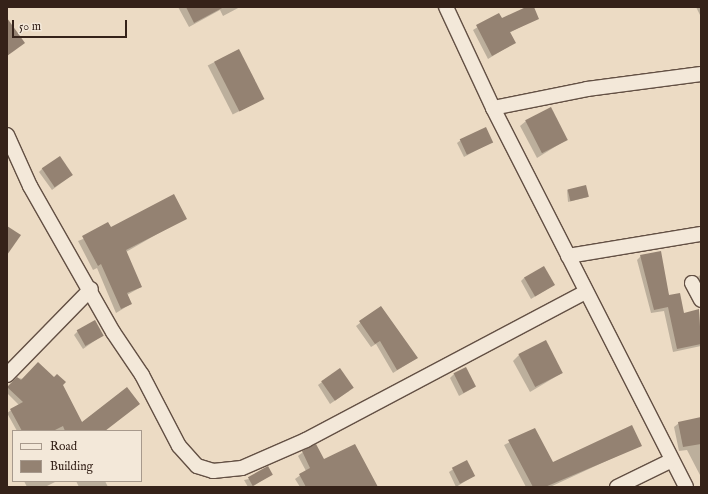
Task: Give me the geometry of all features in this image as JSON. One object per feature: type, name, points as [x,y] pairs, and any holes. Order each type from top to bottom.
[{"type":"street","points":[[446,7],[493,108],[585,292],[686,487]]},
{"type":"street","points":[[493,108],[587,89],[701,74]]},
{"type":"street","points":[[7,135],[30,186],[91,289],[178,446],[197,466],[213,471],[242,468],[306,440],[585,292]]},
{"type":"street","points":[[568,256],[701,234]]},
{"type":"street","points":[[692,283],[701,300]]},
{"type":"street","points":[[7,375],[91,289]]},
{"type":"street","points":[[617,487],[672,460]]},
{"type":"building","points":[[186,7],[224,7],[194,23]]},
{"type":"building","points":[[526,7],[534,7],[539,19],[510,32],[516,43],[492,56],[476,25],[499,13],[502,18]]},
{"type":"building","points":[[7,18],[25,43],[7,56]]},
{"type":"building","points":[[239,49],[264,99],[239,112],[214,62]]},
{"type":"building","points":[[551,107],[568,140],[542,153],[525,120]]},
{"type":"building","points":[[486,127],[493,142],[467,155],[460,139]]},
{"type":"building","points":[[60,156],[73,175],[55,187],[42,168]]},
{"type":"building","points":[[586,185],[589,197],[570,201],[568,190]]},
{"type":"building","points":[[174,194],[187,219],[126,250],[142,287],[127,293],[132,304],[121,309],[101,264],[98,266],[82,236],[108,222],[111,227]]},
{"type":"building","points":[[7,226],[21,235],[7,255]]},
{"type":"building","points":[[661,251],[669,295],[680,293],[684,313],[699,309],[701,344],[677,349],[668,307],[654,310],[640,255]]},
{"type":"building","points":[[544,266],[555,285],[535,297],[524,278]]},
{"type":"building","points":[[381,306],[418,358],[397,370],[380,341],[375,344],[359,321]]},
{"type":"building","points":[[95,320],[104,336],[85,346],[77,330]]},
{"type":"building","points":[[546,340],[563,373],[535,387],[518,354]]},
{"type":"building","points":[[38,362],[54,377],[57,374],[66,382],[63,385],[82,422],[127,387],[140,404],[106,430],[65,430],[63,426],[55,430],[21,430],[10,409],[23,402],[7,387],[17,377],[21,380]]},
{"type":"building","points":[[466,367],[476,387],[464,393],[454,373]]},
{"type":"building","points":[[340,368],[354,388],[335,401],[321,381]]},
{"type":"building","points":[[701,417],[701,444],[683,447],[678,422]]},
{"type":"building","points":[[632,425],[642,446],[545,487],[533,487],[508,440],[535,428],[553,462]]},
{"type":"building","points":[[316,444],[324,459],[355,444],[378,487],[306,487],[299,474],[310,468],[302,451]]},
{"type":"building","points":[[467,460],[475,476],[460,484],[452,468]]},
{"type":"building","points":[[268,466],[273,475],[253,486],[248,477]]}]
